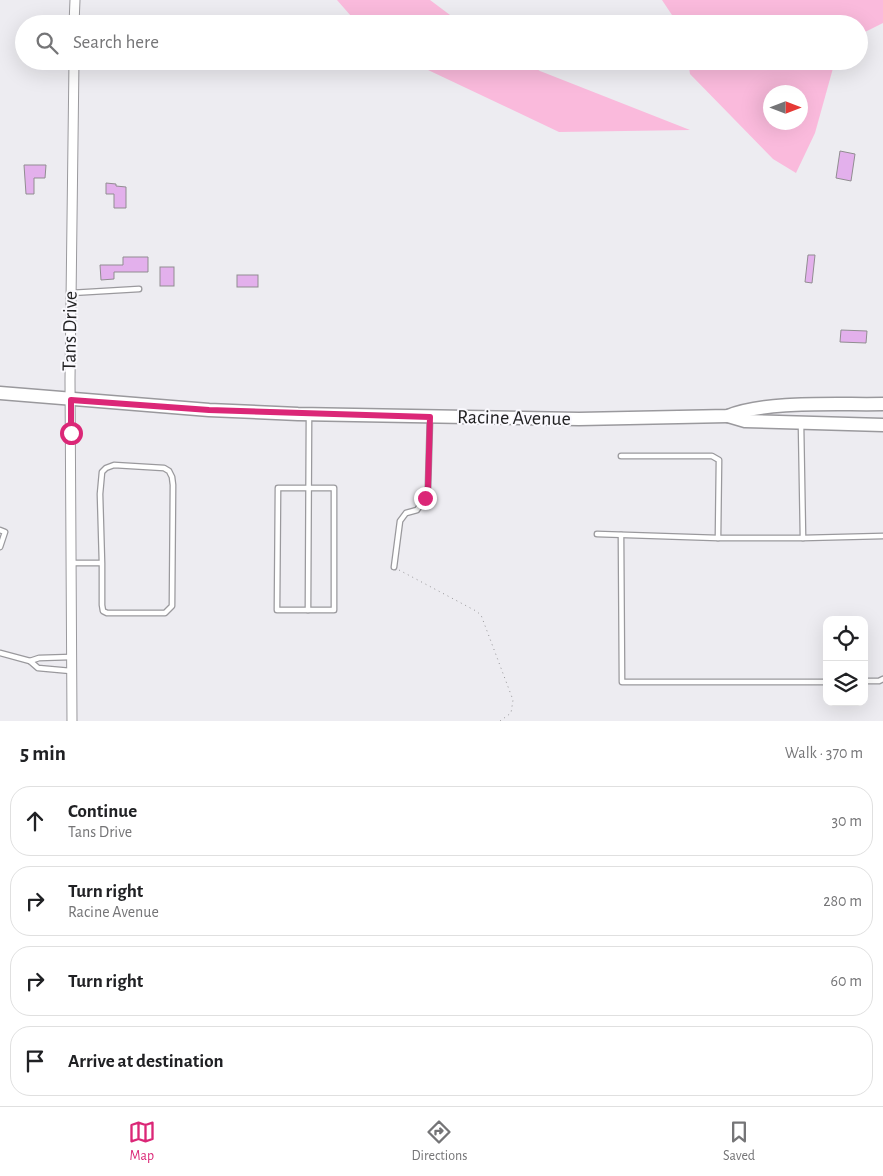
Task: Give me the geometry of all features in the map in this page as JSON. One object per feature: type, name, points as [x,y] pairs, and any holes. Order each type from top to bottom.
[{"type":"main road","name":"Racine Avenue","points":[[0,393],[209,410],[309,414],[589,419],[728,416]]},
{"type":"main road","points":[[728,416],[742,410],[772,407],[883,404]]},
{"type":"main road","points":[[728,416],[745,421],[883,425]]},
{"type":"street","points":[[74,15],[75,0]]},
{"type":"street","name":"Tans Drive","points":[[72,721],[71,293],[74,70]]},
{"type":"lane","points":[[71,293],[139,289]]},
{"type":"lane","points":[[308,610],[309,414]]},
{"type":"lane","points":[[394,567],[400,521],[406,513],[417,510],[425,498],[428,487],[430,417]]},
{"type":"lane","points":[[801,423],[803,538]]},
{"type":"lane","points":[[621,456],[712,456],[719,460],[718,538]]},
{"type":"lane","points":[[114,465],[159,467],[169,471],[173,485],[172,606],[165,613],[107,613],[103,611],[102,563],[100,494],[102,472],[114,465]]},
{"type":"lane","points":[[278,488],[334,488],[334,610],[308,610],[276,610],[278,488]]},
{"type":"lane","points":[[0,530],[6,532],[0,548]]},
{"type":"lane","points":[[597,534],[718,538],[883,536]]},
{"type":"lane","points":[[621,535],[622,682],[823,682]]},
{"type":"lane","points":[[71,563],[102,563]]},
{"type":"lane","points":[[0,653],[30,661],[38,668],[72,671]]},
{"type":"lane","points":[[30,661],[39,658],[71,657]]},
{"type":"lane","points":[[868,681],[883,679]]},
{"type":"path","points":[[394,567],[481,615],[513,700],[511,713],[500,721]]},
{"type":"shaded area","points":[[337,0],[430,0],[450,15],[350,15]]},
{"type":"shaded area","points":[[662,0],[883,0],[883,23],[868,30],[868,15],[672,15]]},
{"type":"shaded area","points":[[428,70],[538,70],[690,130],[559,132]]},
{"type":"shaded area","points":[[689,70],[832,70],[815,133],[796,173],[773,159],[690,74]]},
{"type":"building","points":[[840,151],[855,154],[851,181],[836,178]]},
{"type":"building","points":[[24,165],[46,165],[45,178],[34,178],[34,194],[26,194]]},
{"type":"building","points":[[106,183],[126,187],[126,208],[114,208],[114,194],[106,194]]},
{"type":"building","points":[[808,255],[815,255],[812,283],[805,282]]},
{"type":"building","points":[[123,257],[148,257],[148,272],[114,272],[114,279],[101,280],[100,265],[123,265]]},
{"type":"building","points":[[160,267],[174,267],[174,286],[160,286]]},
{"type":"building","points":[[237,275],[258,275],[258,287],[237,287]]},
{"type":"building","points":[[841,330],[867,331],[866,343],[840,342]]},
{"type":"route","points":[[71,433],[71,400],[209,410],[430,417],[428,487],[425,498]]}]
